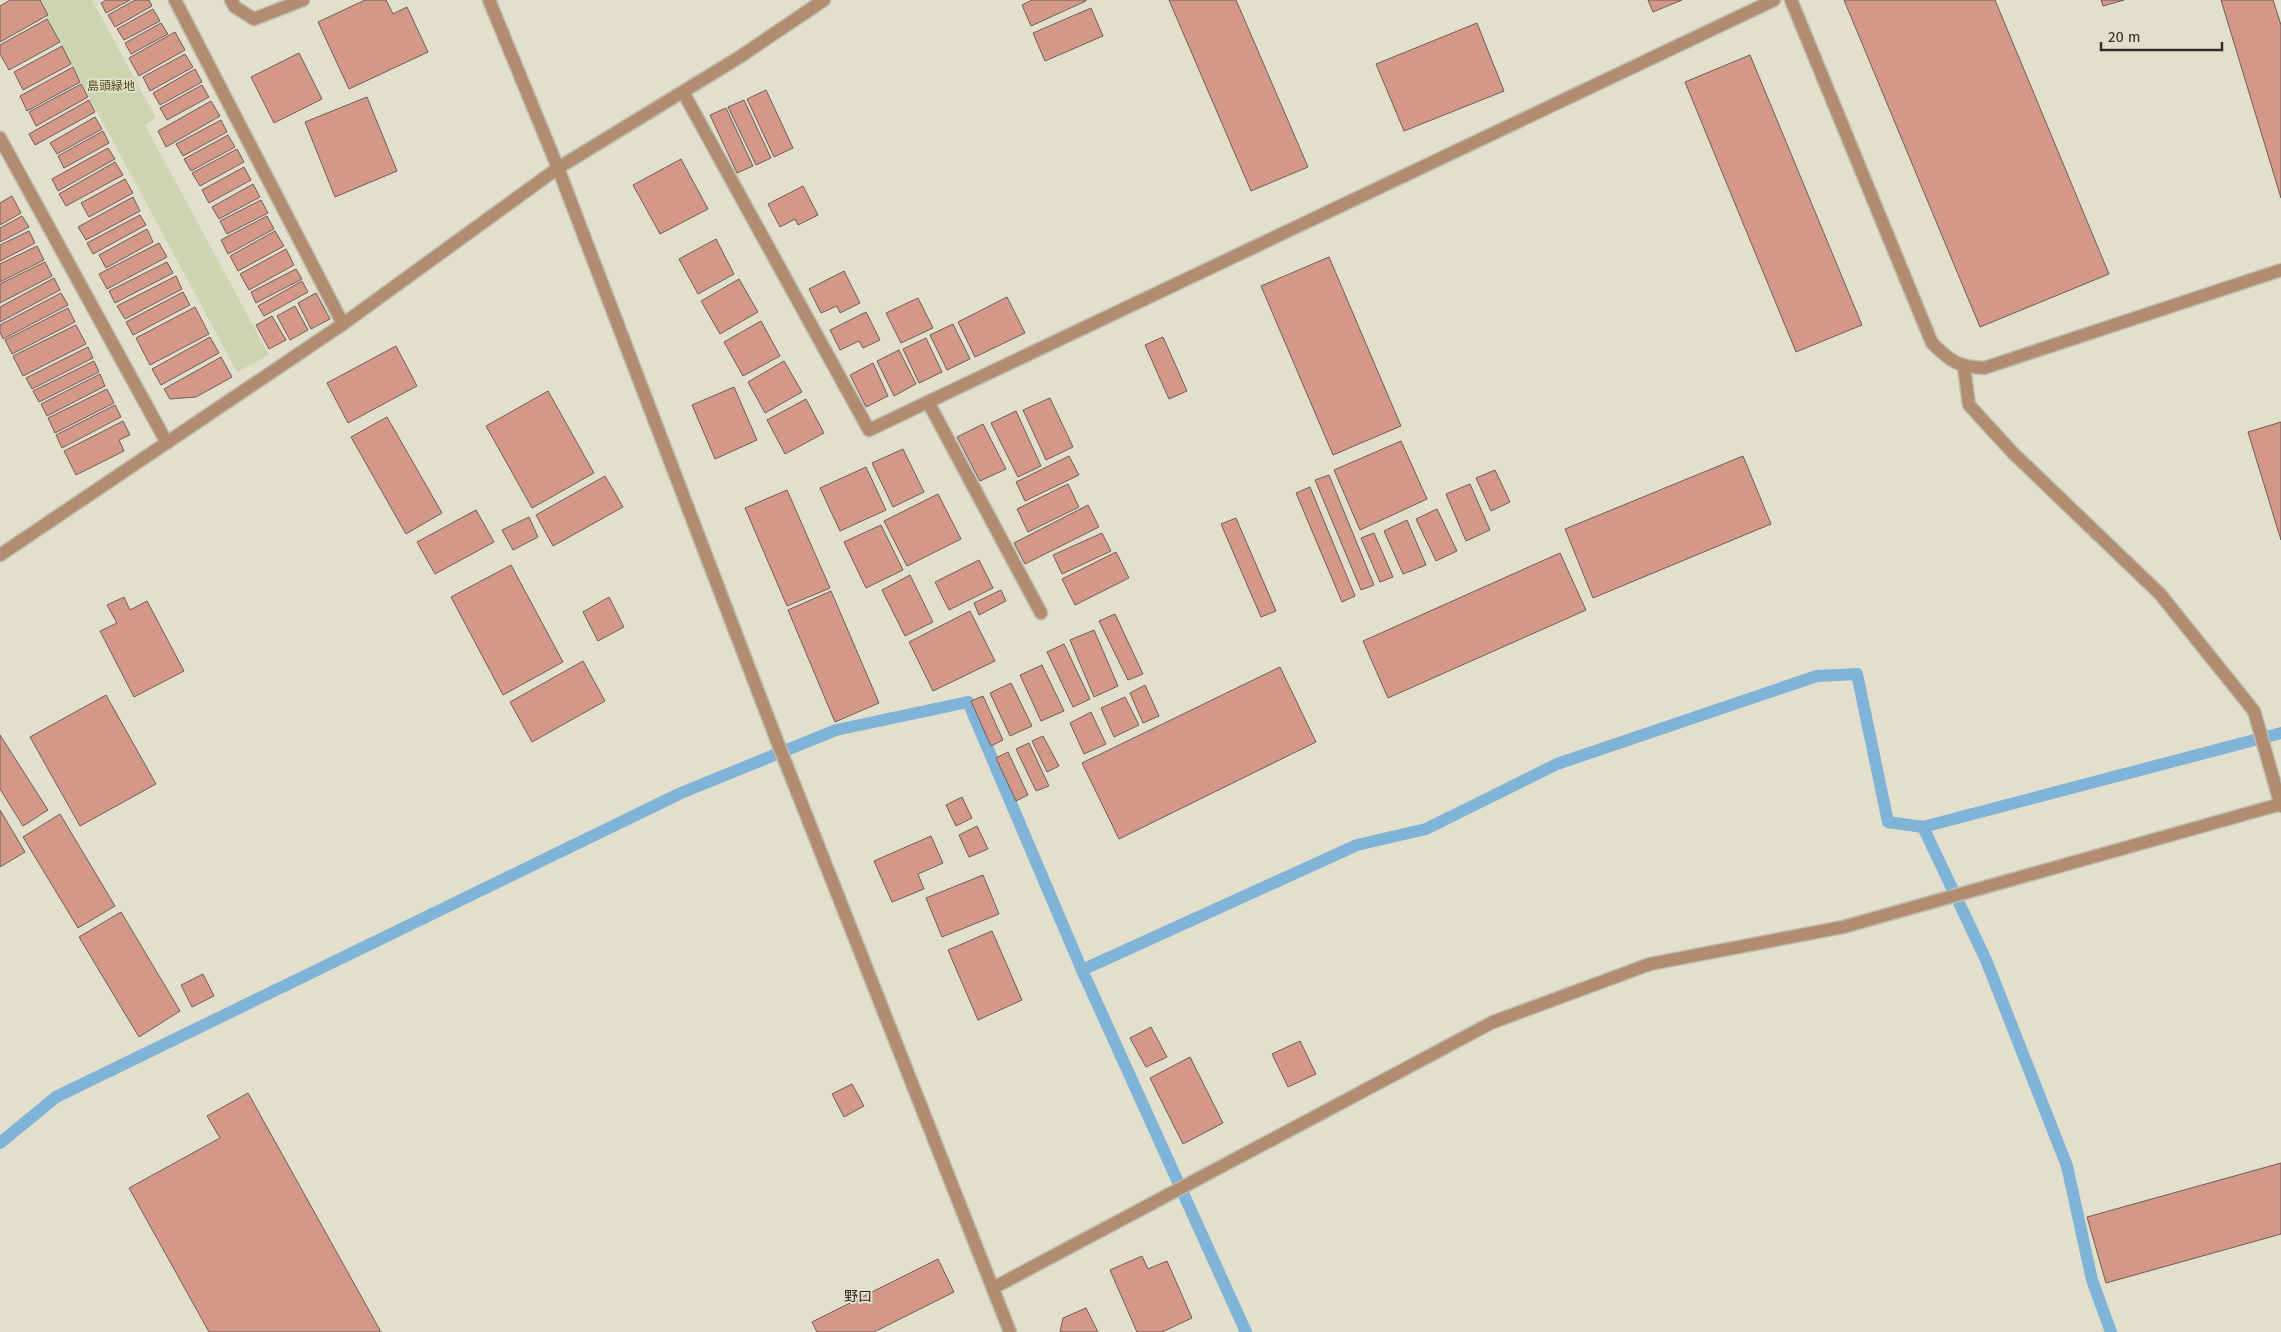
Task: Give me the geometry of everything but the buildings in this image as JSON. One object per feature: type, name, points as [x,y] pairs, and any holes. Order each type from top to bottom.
[{"type":"street","points":[[175,0],[343,324]]},
{"type":"street","points":[[231,0],[235,7],[254,19],[304,0]]},
{"type":"street","points":[[489,0],[558,168],[777,741],[1010,1332]]},
{"type":"street","points":[[0,555],[343,324],[558,168],[683,92],[824,0]]},
{"type":"street","points":[[683,92],[869,430],[1774,0]]},
{"type":"street","points":[[1791,0],[1932,343],[1947,358],[1964,367],[1984,368],[2281,270]]},
{"type":"street","points":[[0,138],[167,443]]},
{"type":"street","points":[[993,1288],[1502,1019],[1650,964],[1843,928],[2281,805],[2254,711],[2160,594],[2013,453],[1969,405],[1964,367]]},
{"type":"street","points":[[928,402],[1041,613]]},
{"type":"green space","name":"島頭緑地","points":[[37,0],[92,0],[156,118],[145,125],[269,355],[237,372]]},
{"type":"waterway","points":[[1082,970],[1357,845],[1426,829],[1557,764],[1817,676],[1857,674],[1888,822],[1923,827],[2281,733]]},
{"type":"waterway","points":[[0,1143],[56,1097],[681,793],[836,730],[968,702],[1082,970],[1246,1332]]},
{"type":"waterway","points":[[1923,827],[1986,960],[2067,1166],[2092,1280],[2111,1332]]},
{"type":"district","name":"野口","points":[[858,1296]]}]
